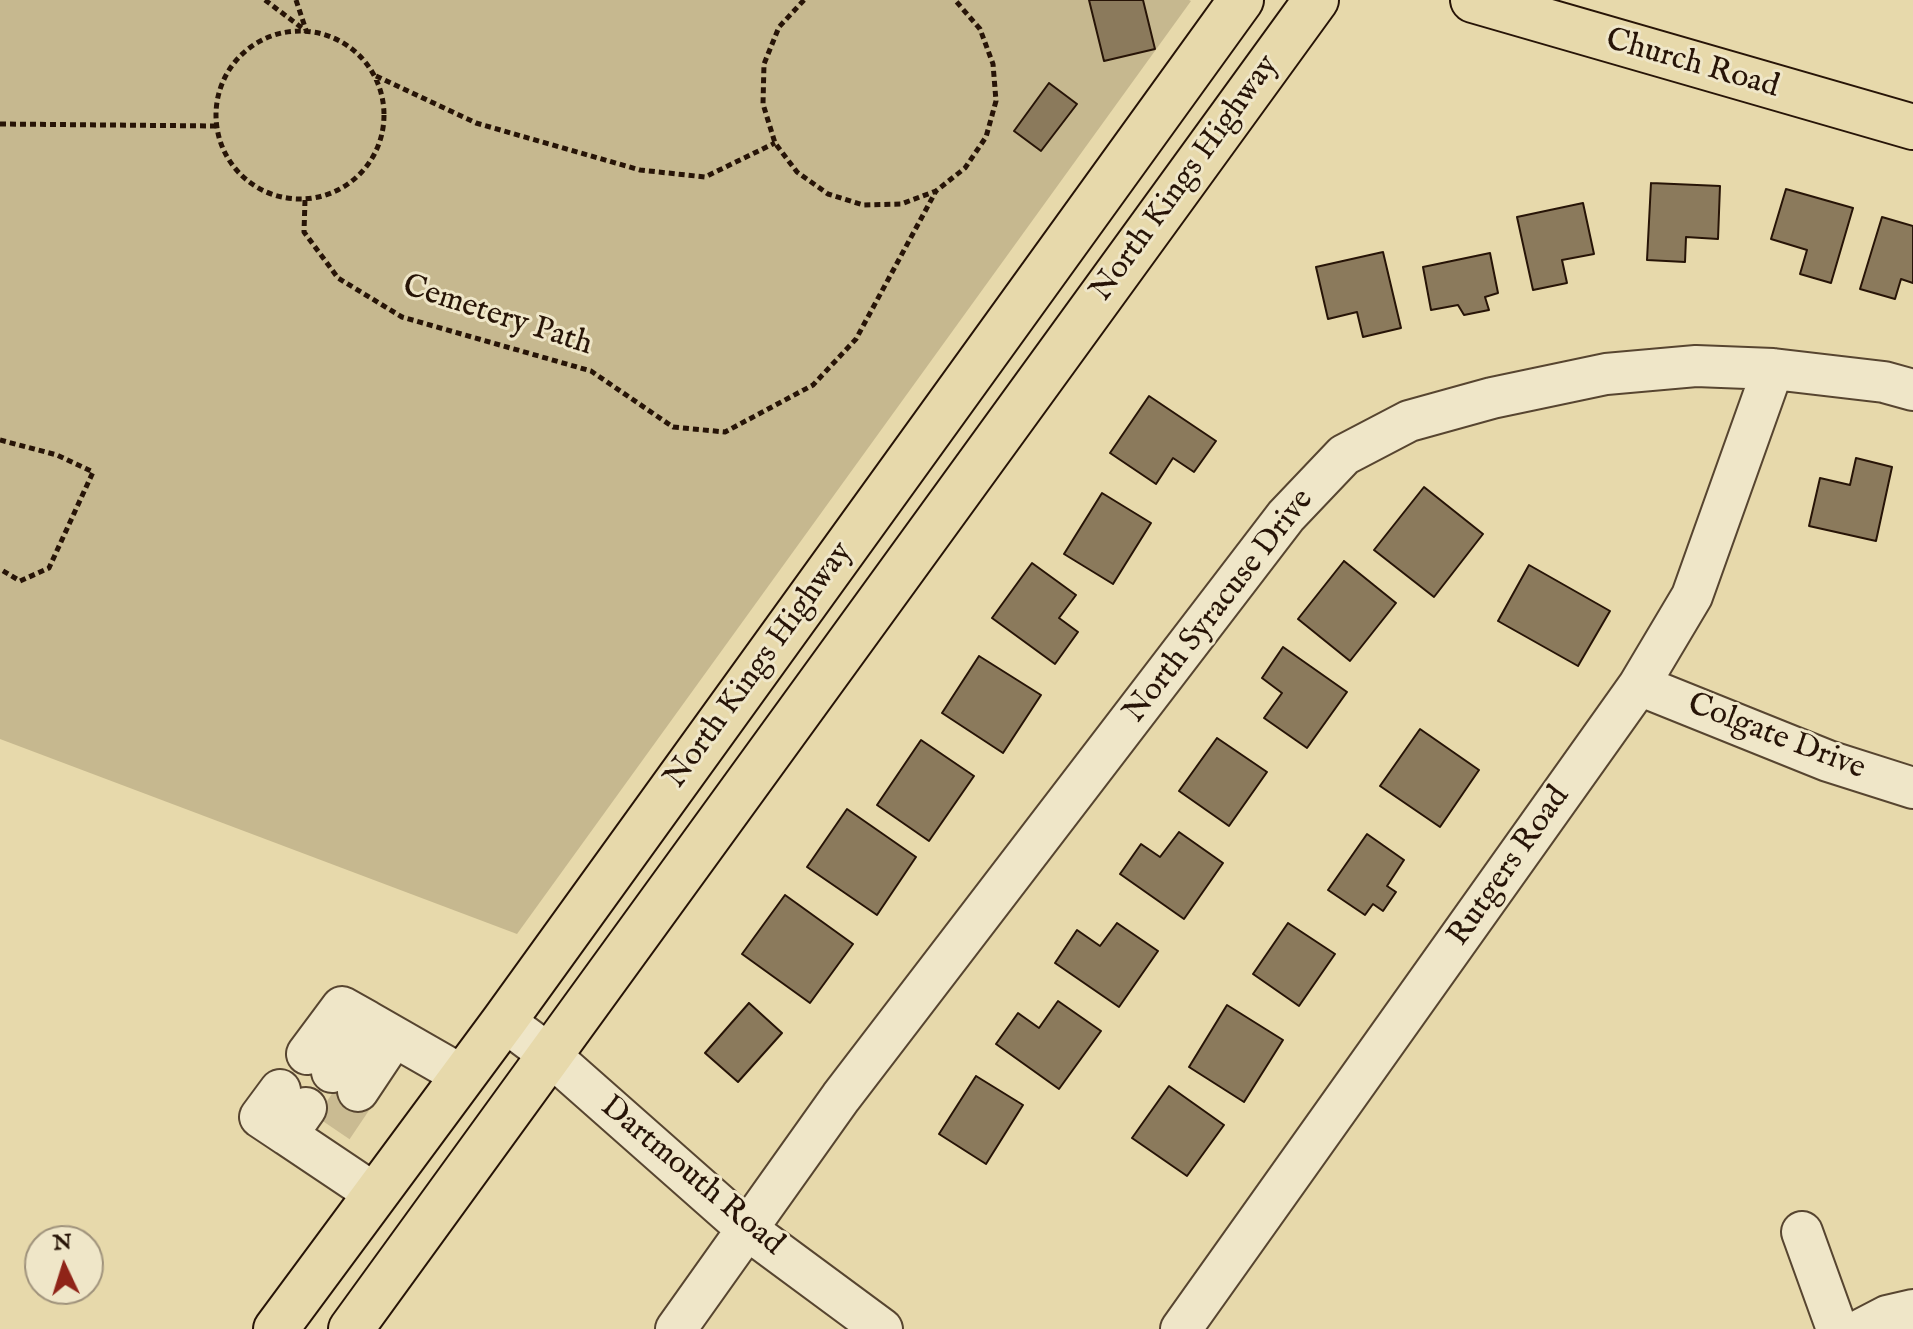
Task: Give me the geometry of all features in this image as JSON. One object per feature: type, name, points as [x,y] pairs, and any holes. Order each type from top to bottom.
[{"type":"main road","name":"North Kings Highway","points":[[276,1329],[504,1021],[1241,0]]},
{"type":"main road","name":"North Kings Highway","points":[[351,1329],[1316,0]]},
{"type":"main road","name":"Church Road","points":[[1473,0],[1913,127]]},
{"type":"street","name":"North Syracuse Drive","points":[[676,1329],[841,1097],[1276,529],[1344,455],[1409,421],[1492,398],[1606,374],[1696,366],[1773,369],[1884,382],[1913,390]]},
{"type":"street","name":"Rutgers Road","points":[[1181,1329],[1639,685],[1692,596],[1773,369]]},
{"type":"street","name":"Colgate Drive","points":[[1639,685],[1828,761],[1913,788]]},
{"type":"street","points":[[381,1029],[332,1073],[342,1007],[381,1029],[463,1076]]},
{"type":"street","name":"Dartmouth Road","points":[[504,1021],[551,1056],[748,1230],[882,1329]]},
{"type":"street","points":[[305,1123],[375,1194]]},
{"type":"street","points":[[1802,1232],[1837,1329]]},
{"type":"street","points":[[1862,1329],[1887,1316],[1913,1310]]},
{"type":"path","points":[[265,0],[306,31]]},
{"type":"path","points":[[296,0],[306,31]]},
{"type":"path","name":"Cemetery Path","points":[[804,0],[779,27],[764,64],[763,104],[775,143],[797,172],[828,194],[863,205],[901,204],[936,191],[965,168],[986,137],[996,101],[993,64],[980,29],[955,0]]},
{"type":"path","points":[[306,31],[334,38],[357,53],[375,75],[384,102],[383,130],[374,157],[356,179],[332,194],[305,200],[277,197],[252,185],[232,166],[220,142],[215,115],[220,88],[233,63],[254,45],[279,34],[306,31]]},
{"type":"path","points":[[375,75],[476,123],[640,170],[705,177],[775,143]]},
{"type":"path","points":[[0,124],[217,126]]},
{"type":"path","name":"Cemetery Path","points":[[305,200],[304,232],[338,278],[402,317],[591,371],[673,427],[725,432],[813,385],[856,339],[936,191]]},
{"type":"path","points":[[0,440],[57,455],[93,472],[49,568],[20,581],[0,569]]},
{"type":"shaded area","points":[[0,0],[1191,1],[517,934],[0,739]]},
{"type":"building","points":[[1089,0],[1143,0],[1155,49],[1104,61]]},
{"type":"building","points":[[1049,83],[1077,104],[1041,151],[1014,131]]},
{"type":"building","points":[[1651,183],[1720,186],[1718,239],[1686,237],[1685,262],[1647,260]]},
{"type":"building","points":[[1786,189],[1853,208],[1831,283],[1800,274],[1807,250],[1771,239]]},
{"type":"building","points":[[1583,203],[1594,254],[1562,260],[1567,283],[1533,290],[1517,217]]},
{"type":"building","points":[[1882,217],[1913,226],[1913,283],[1901,279],[1895,299],[1860,289]]},
{"type":"building","points":[[1383,252],[1401,328],[1363,337],[1357,312],[1328,319],[1316,267]]},
{"type":"building","points":[[1490,253],[1498,293],[1485,297],[1489,310],[1464,315],[1458,305],[1431,310],[1423,267]]},
{"type":"building","points":[[1149,396],[1216,441],[1194,472],[1173,458],[1156,484],[1110,453]]},
{"type":"building","points":[[1856,458],[1892,467],[1876,541],[1809,526],[1820,478],[1850,485]]},
{"type":"building","points":[[1424,487],[1483,534],[1434,597],[1374,550]]},
{"type":"building","points":[[1102,493],[1151,523],[1113,584],[1064,554]]},
{"type":"building","points":[[1344,561],[1396,603],[1350,661],[1298,619]]},
{"type":"building","points":[[1032,563],[1076,595],[1059,618],[1078,632],[1055,664],[992,618]]},
{"type":"building","points":[[1529,565],[1610,611],[1578,666],[1498,621]]},
{"type":"building","points":[[1283,647],[1347,692],[1307,748],[1264,718],[1282,693],[1262,678]]},
{"type":"building","points":[[979,656],[1041,695],[1003,753],[942,713]]},
{"type":"building","points":[[1420,729],[1479,770],[1440,827],[1380,786]]},
{"type":"building","points":[[1217,738],[1267,772],[1229,826],[1179,791]]},
{"type":"building","points":[[921,740],[974,776],[929,841],[877,805]]},
{"type":"building","points":[[847,809],[916,857],[877,915],[807,867]]},
{"type":"building","points":[[1179,832],[1223,863],[1184,919],[1120,874],[1141,844],[1160,857]]},
{"type":"building","points":[[1367,834],[1404,860],[1387,886],[1396,892],[1383,911],[1373,904],[1365,915],[1328,890]]},
{"type":"building","points":[[785,895],[853,944],[810,1003],[742,954]]},
{"type":"building","points":[[1117,923],[1158,951],[1119,1007],[1055,963],[1077,930],[1100,946]]},
{"type":"building","points":[[1288,923],[1335,954],[1299,1006],[1253,974]]},
{"type":"building","points":[[1058,1001],[1101,1031],[1059,1089],[996,1044],[1018,1013],[1039,1028]]},
{"type":"building","points":[[749,1003],[782,1033],[738,1082],[705,1053]]},
{"type":"building","points":[[1227,1005],[1283,1040],[1244,1102],[1189,1067]]},
{"type":"building","points":[[976,1076],[1023,1105],[986,1164],[939,1134]]},
{"type":"building","points":[[1169,1086],[1224,1125],[1187,1176],[1132,1138]]},
{"type":"tunnel","points":[[333,1128],[358,1091]]}]
